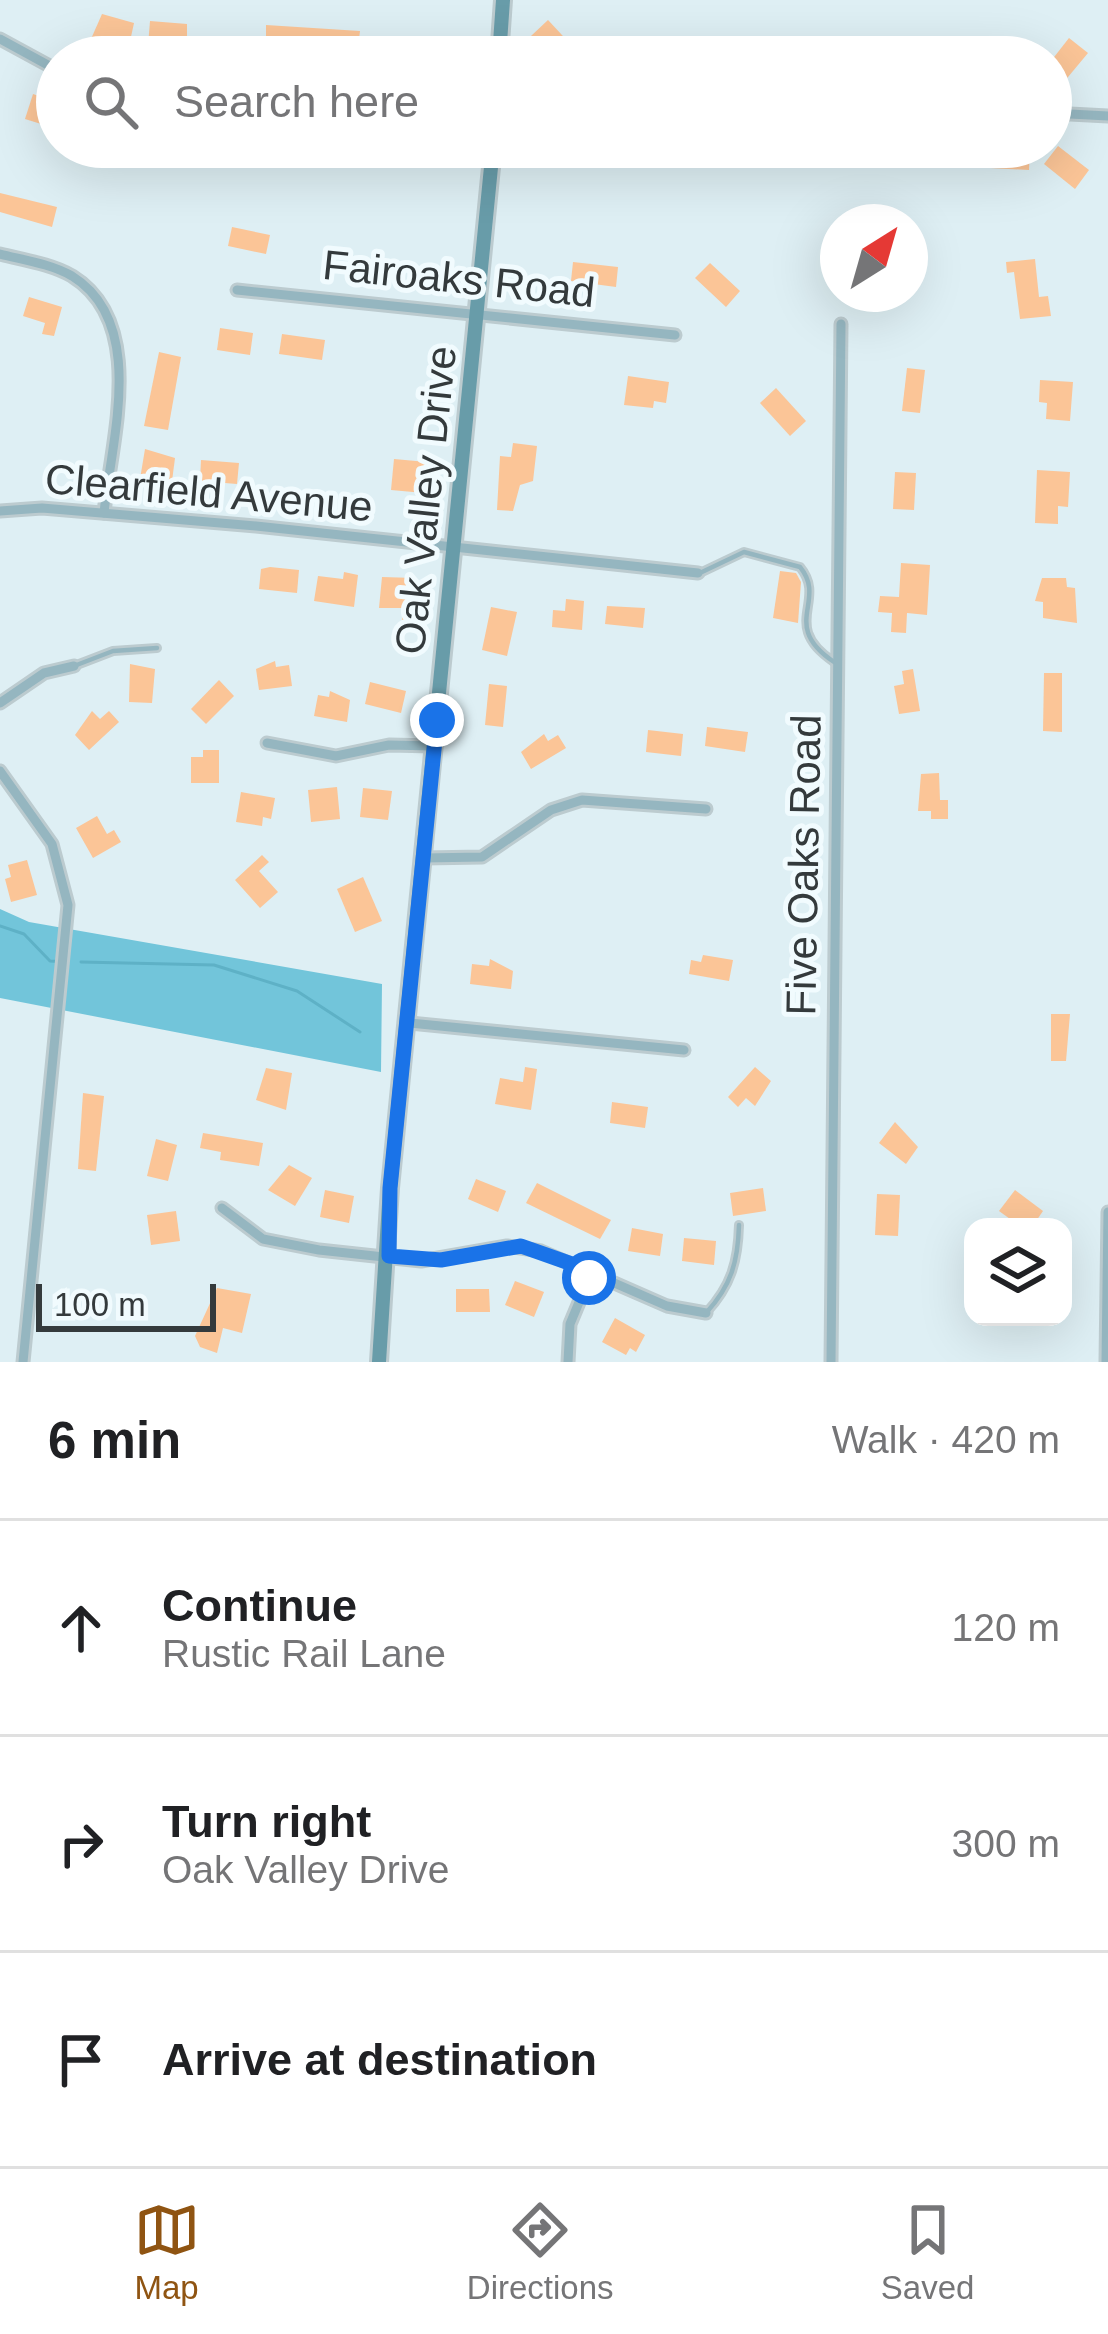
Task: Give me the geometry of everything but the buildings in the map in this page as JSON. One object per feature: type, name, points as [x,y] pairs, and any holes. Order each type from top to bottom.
[{"type":"street","points":[[500,36],[503,0]]},
{"type":"street","points":[[0,40],[36,59]]},
{"type":"street","points":[[1072,114],[1108,116]]},
{"type":"street","name":"Oak Valley Drive","points":[[379,1362],[390,1188],[492,168]]},
{"type":"street","points":[[0,254],[70,275],[97,298],[113,328],[119,361],[104,513]]},
{"type":"street","name":"Fairoaks Road","points":[[237,290],[675,334]]},
{"type":"street","name":"Five Oaks Road","points":[[831,1362],[841,324]]},
{"type":"street","name":"Clearfield Avenue","points":[[0,511],[42,508],[104,513],[698,573]]},
{"type":"street","points":[[0,703],[44,673],[74,666]]},
{"type":"street","points":[[267,743],[336,756],[388,745],[434,746]]},
{"type":"street","points":[[0,771],[52,844],[68,905],[23,1362]]},
{"type":"street","points":[[424,858],[482,857],[551,810],[582,800],[706,808]]},
{"type":"street","points":[[410,1023],[684,1050]]},
{"type":"street","points":[[222,1208],[263,1239],[389,1256],[441,1260],[521,1246],[592,1271],[668,1306],[706,1313]]},
{"type":"street","points":[[1106,1362],[1108,1212]]},
{"type":"street","points":[[568,1362],[570,1324],[592,1271]]},
{"type":"lane","points":[[698,573],[715,570],[743,552],[800,567],[808,580],[806,633],[811,644],[839,665]]},
{"type":"lane","points":[[74,666],[124,649],[157,648]]},
{"type":"lane","points":[[706,1313],[738,1262],[740,1225]]},
{"type":"shaded area","points":[[0,909],[29,922],[382,984],[381,1072],[0,998]]},
{"type":"waterway","points":[[0,926],[24,934],[50,961],[68,962]]},
{"type":"waterway","points":[[81,962],[214,965],[297,991],[360,1032]]},
{"type":"route","points":[[437,720],[390,1188],[389,1256],[441,1260],[493,1247],[521,1246],[592,1271],[589,1278]]}]
